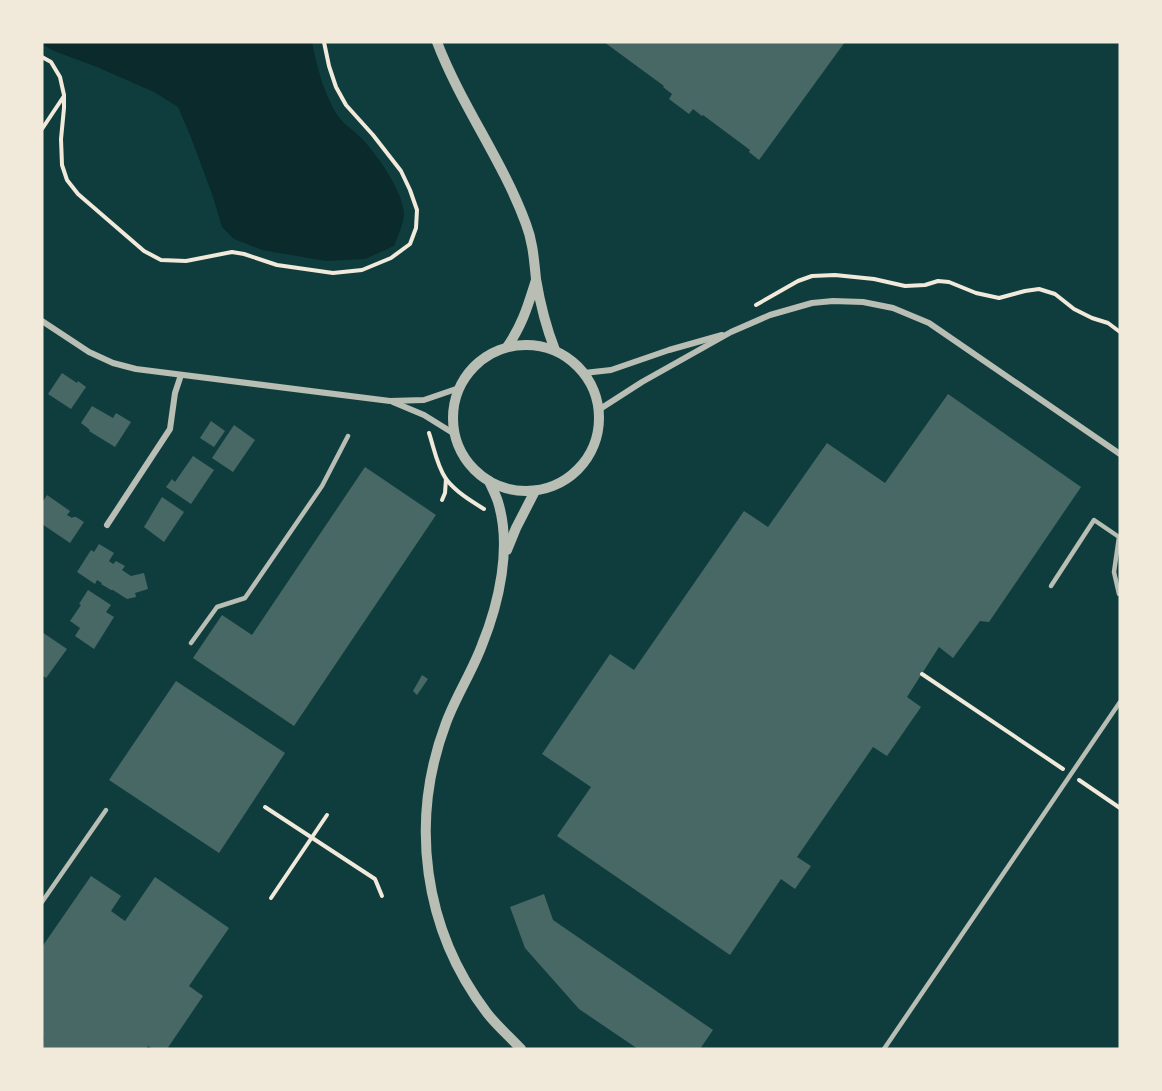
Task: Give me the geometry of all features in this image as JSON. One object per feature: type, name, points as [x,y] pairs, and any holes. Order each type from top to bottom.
[{"type":"street","points":[[437,42],[515,196],[527,227],[546,325],[555,350]]},
{"type":"street","points":[[507,347],[518,332],[536,280]]},
{"type":"street","points":[[600,409],[642,382],[731,332],[770,315],[812,303],[863,302],[893,308],[929,323],[1120,454]]},
{"type":"street","points":[[42,321],[89,352],[113,363],[136,369],[390,401],[424,400],[459,388]]},
{"type":"street","points":[[584,373],[611,370],[731,332]]},
{"type":"street","points":[[532,344],[555,350],[571,360],[584,373],[595,392],[600,409],[597,435],[582,465],[569,477],[552,486],[535,491],[511,490],[489,481],[475,471],[464,458],[453,433],[452,410],[459,388],[470,369],[487,355],[507,347],[532,344]]},
{"type":"street","points":[[107,525],[170,429],[175,393],[182,375]]},
{"type":"street","points":[[390,401],[424,415],[453,433]]},
{"type":"street","points":[[489,481],[501,516],[504,541],[501,579],[482,645],[446,721],[436,752],[429,786],[425,842],[430,889],[440,926],[449,947],[469,986],[487,1014],[521,1049]]},
{"type":"street","points":[[504,560],[516,528],[535,491]]},
{"type":"lane","points":[[191,643],[217,607],[245,598],[322,486],[348,436]]},
{"type":"lane","points":[[1051,586],[1094,520],[1119,537],[1114,572],[1119,594]]},
{"type":"lane","points":[[884,1049],[1120,702]]},
{"type":"lane","points":[[42,902],[106,810]]},
{"type":"path","points":[[42,57],[51,62],[56,70],[64,95],[61,140],[62,165],[67,180],[78,194],[144,251],[161,260],[186,261],[232,252],[277,265],[333,273],[362,270],[391,258],[410,244],[416,228],[417,210],[401,171],[346,105],[336,87],[324,42]]},
{"type":"path","points":[[42,129],[64,95]]},
{"type":"path","points":[[999,298],[1039,289],[1055,294],[1074,309],[1108,323],[1120,332]]},
{"type":"path","points":[[424,415],[436,457],[446,478],[464,496],[492,514],[501,516]]},
{"type":"path","points":[[442,500],[446,478]]},
{"type":"path","points":[[922,674],[1120,808]]},
{"type":"path","points":[[265,807],[375,879],[382,896]]},
{"type":"path","points":[[271,898],[327,815]]},
{"type":"water","points":[[42,42],[312,42],[322,80],[333,108],[341,120],[362,138],[377,157],[400,197],[404,215],[394,246],[365,259],[326,261],[262,250],[234,239],[222,227],[212,194],[178,107],[154,92],[54,51]]},
{"type":"building","points":[[604,42],[845,42],[759,160],[749,152],[750,150],[703,115],[693,109],[689,114],[669,99],[672,94],[664,86]]},
{"type":"building","points":[[62,373],[86,387],[71,409],[48,394]]},
{"type":"building","points":[[948,394],[1081,487],[989,622],[980,621],[953,658],[939,647],[907,697],[921,707],[887,756],[873,747],[797,857],[811,866],[795,889],[781,879],[730,955],[557,836],[591,787],[542,754],[610,654],[634,670],[744,511],[768,527],[827,443],[885,483]]},
{"type":"building","points":[[92,406],[113,418],[116,413],[131,422],[115,447],[89,431],[81,423]]},
{"type":"building","points":[[211,421],[225,431],[214,447],[200,438]]},
{"type":"building","points":[[234,425],[255,440],[233,472],[212,458]]},
{"type":"building","points":[[193,456],[214,470],[191,504],[166,487],[172,479],[175,482]]},
{"type":"building","points":[[365,467],[436,515],[294,726],[193,658],[222,615],[252,635]]},
{"type":"building","points":[[47,495],[70,511],[67,515],[84,522],[70,543],[42,524],[42,503]]},
{"type":"building","points":[[162,497],[184,512],[164,542],[144,527]]},
{"type":"building","points":[[99,544],[114,553],[109,561],[113,564],[116,561],[125,566],[122,570],[131,576],[144,573],[148,589],[135,593],[136,597],[127,599],[97,580],[95,584],[77,572],[91,550],[94,552]]},
{"type":"building","points":[[88,590],[111,605],[106,612],[114,617],[94,649],[75,636],[80,628],[70,621]]},
{"type":"building","points":[[42,632],[67,649],[46,678],[42,675]]},
{"type":"building","points":[[422,675],[428,679],[417,695],[413,691]]},
{"type":"building","points":[[176,681],[285,753],[219,853],[109,780]]},
{"type":"building","points":[[91,876],[121,896],[111,911],[125,921],[155,877],[229,928],[189,986],[203,996],[167,1049],[153,1049],[148,1046],[146,1049],[42,1049],[44,1038],[42,1037],[42,947]]},
{"type":"building","points":[[544,894],[553,920],[713,1030],[700,1049],[638,1049],[579,1009],[525,948],[510,907]]}]
